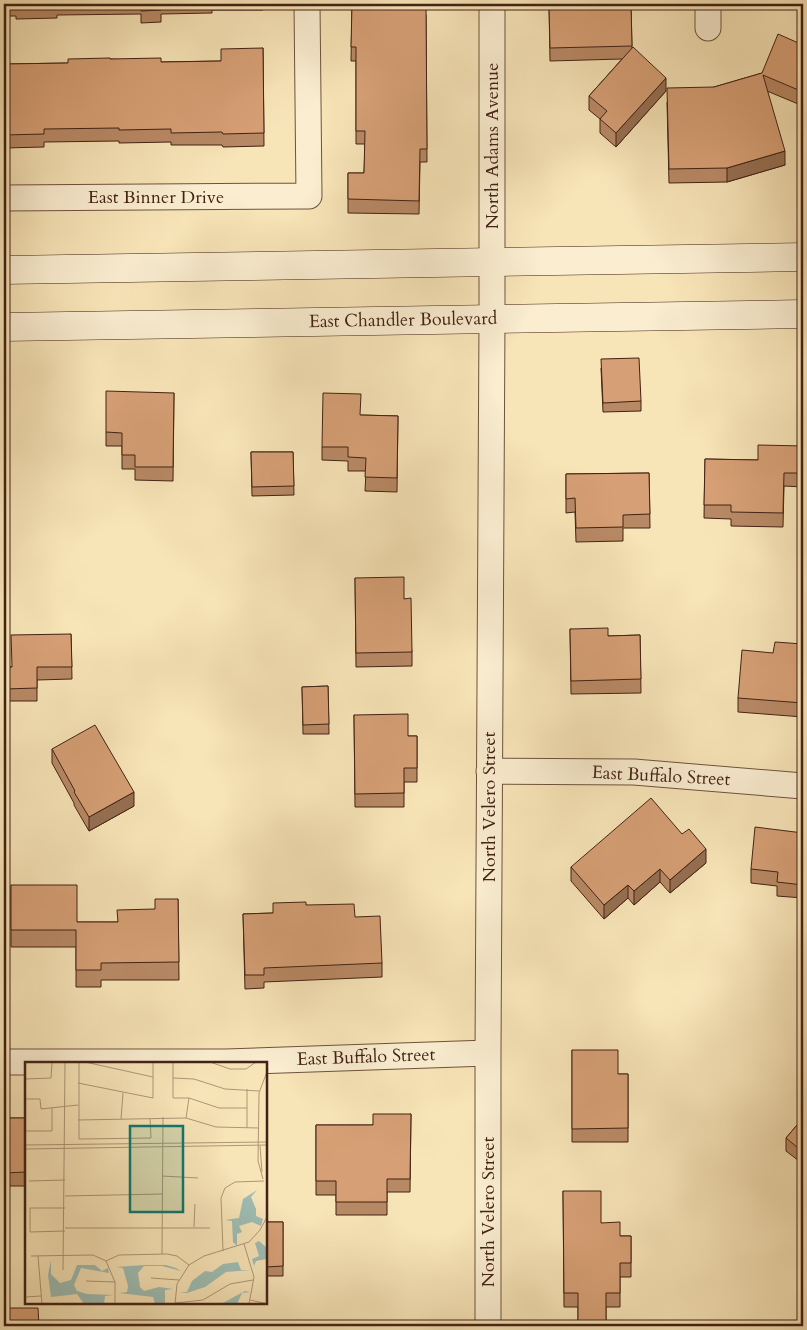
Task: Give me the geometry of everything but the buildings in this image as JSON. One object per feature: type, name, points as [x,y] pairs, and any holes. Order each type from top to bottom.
[{"type":"main road","points":[[4,270],[491,275],[803,257]]},
{"type":"main road","name":"East Chandler Boulevard","points":[[4,327],[803,314]]},
{"type":"street","name":"East Binner Drive","points":[[4,198],[309,196],[307,4]]},
{"type":"street","name":"North Adams Avenue","points":[[491,275],[492,4]]},
{"type":"street","name":"North Velero Street","points":[[488,1326],[491,275]]},
{"type":"street","name":"East Buffalo Street","points":[[489,772],[634,772],[803,786]]},
{"type":"street","name":"East Buffalo Street","points":[[4,1062],[226,1062],[488,1053]]}]
